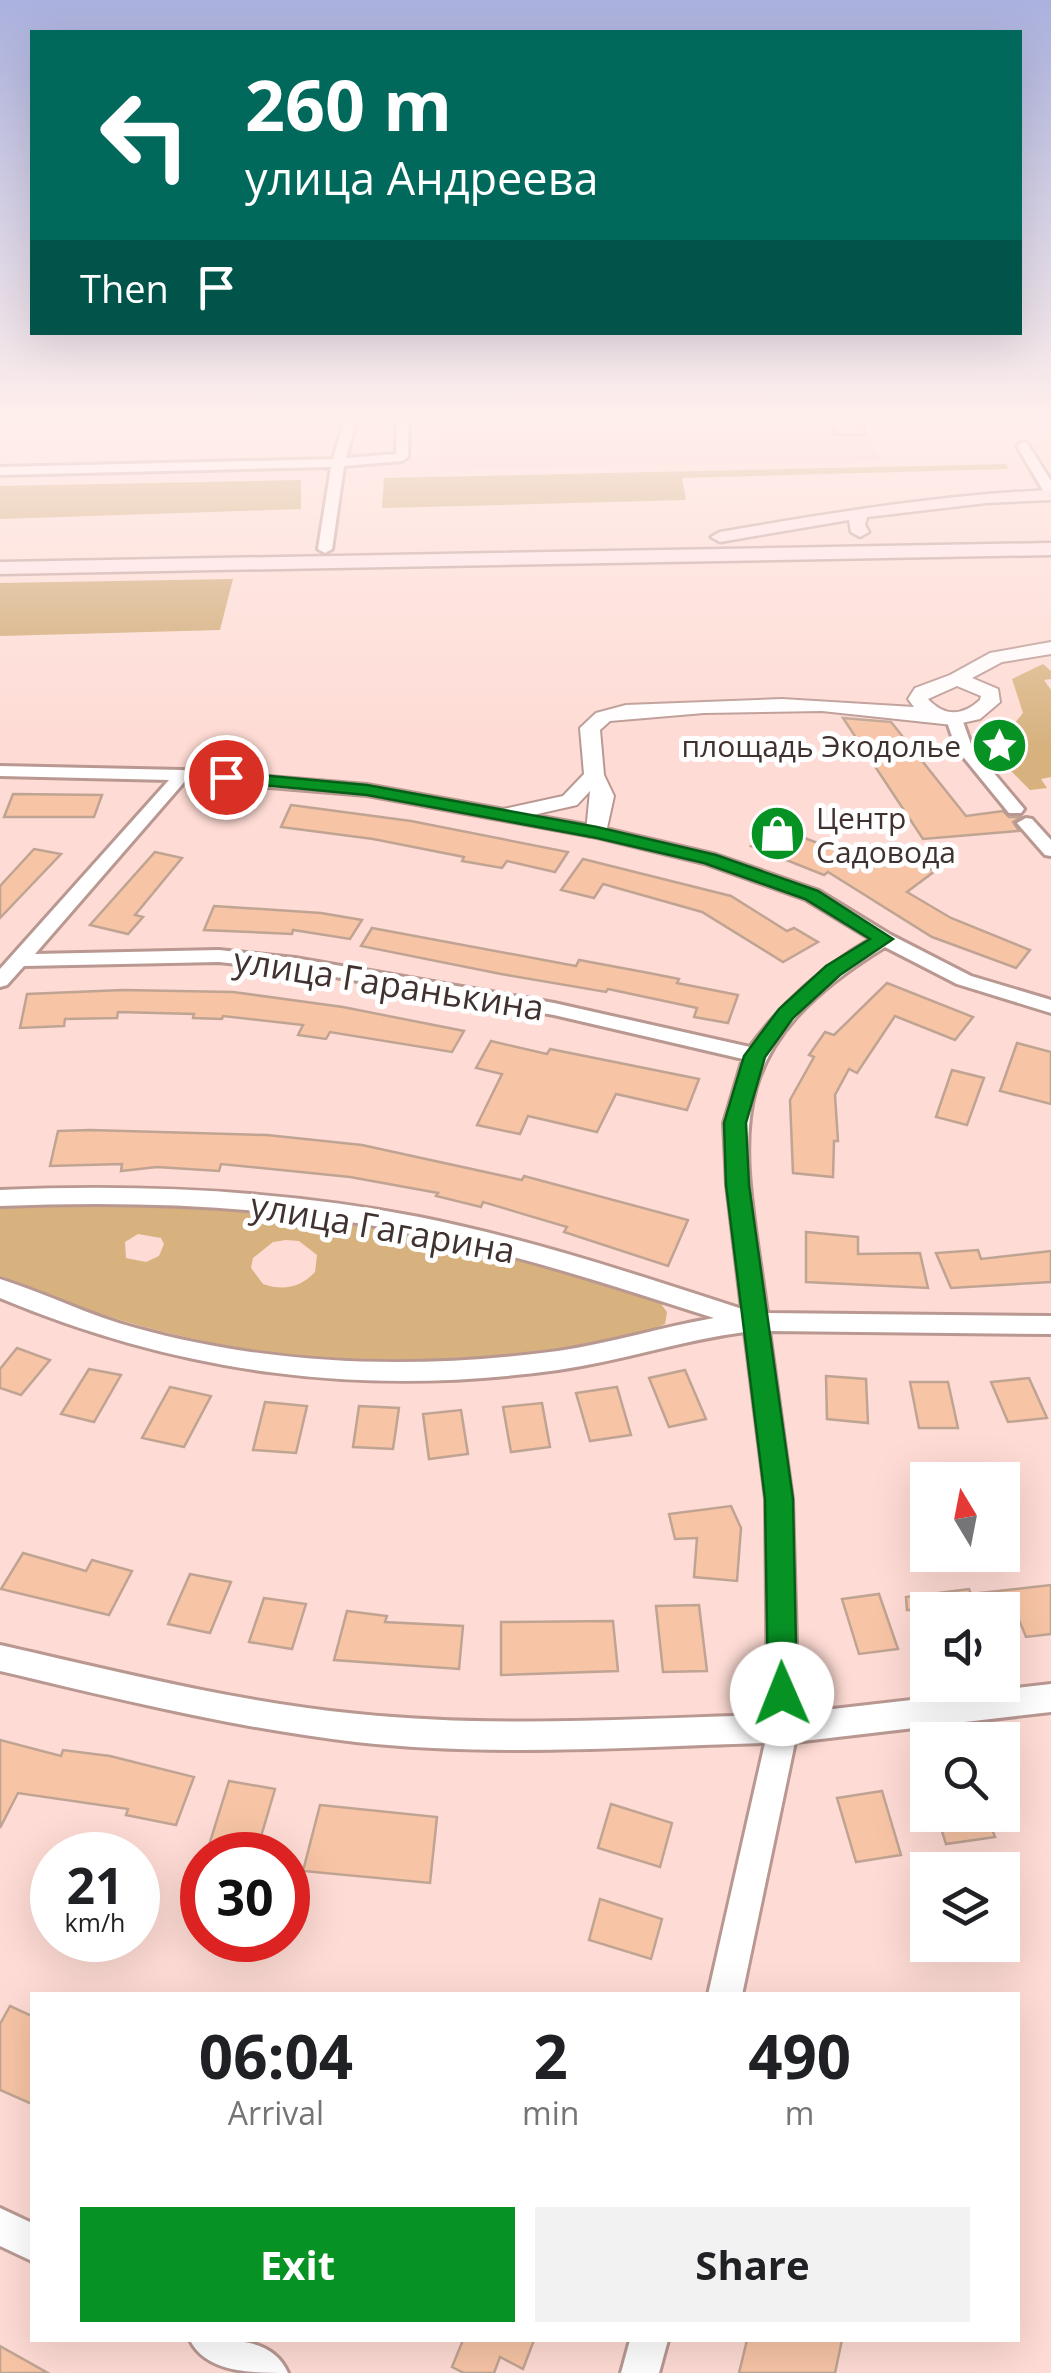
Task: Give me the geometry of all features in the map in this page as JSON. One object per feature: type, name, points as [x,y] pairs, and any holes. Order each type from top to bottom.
[{"type":"main road","points":[[0,556],[722,536],[786,526]]},
{"type":"main road","points":[[856,526],[861,535],[886,550]]},
{"type":"main road","points":[[0,568],[1051,550]]},
{"type":"street","points":[[325,549],[329,526]]},
{"type":"street","points":[[865,708],[957,680],[997,656],[1051,648]]},
{"type":"street","points":[[597,832],[603,796],[594,775],[590,728],[603,717],[626,711],[865,708],[968,718],[990,702],[990,693],[1000,674],[1014,665],[1051,658]]},
{"type":"street","points":[[957,680],[990,693]]},
{"type":"street","points":[[922,692],[918,699],[923,707],[945,717],[964,748],[1051,851]]},
{"type":"street","points":[[0,771],[182,774],[367,790],[597,832],[710,859],[812,895],[884,939],[964,980],[1051,1007]]},
{"type":"street","points":[[0,981],[182,774]]},
{"type":"street","points":[[507,815],[570,801],[594,775]]},
{"type":"street","points":[[726,1992],[783,1729],[779,1499],[738,1185],[735,1123],[755,1056],[786,1013],[833,970],[884,939]]},
{"type":"street","name":"улица Гаранькина","points":[[18,960],[219,956],[295,964],[554,1009],[755,1056]]},
{"type":"street","name":"улица Гагарина","points":[[0,1198],[174,1196],[406,1224],[534,1254],[755,1322]]},
{"type":"street","name":"улица Гагарина","points":[[0,1288],[148,1343],[198,1356],[306,1369],[408,1373],[561,1360],[708,1326],[755,1322],[1051,1325]]},
{"type":"street","points":[[0,1658],[228,1712],[359,1728],[491,1737],[783,1729],[1051,1698]]},
{"type":"street","points":[[0,2226],[30,2242]]},
{"type":"street","points":[[214,2342],[268,2373]]},
{"type":"street","points":[[640,2373],[648,2342]]},
{"type":"shaded area","points":[[233,579],[220,630],[0,636],[0,583]]},
{"type":"shaded area","points":[[1043,664],[1051,671],[1051,679],[1044,680],[1051,690],[1051,777],[1041,779],[1047,788],[1030,790],[989,749],[994,742],[1013,733],[1013,725],[1023,713],[1012,679]]},
{"type":"shaded area","points":[[0,1205],[212,1205],[354,1219],[498,1252],[658,1300],[667,1312],[665,1324],[619,1339],[570,1347],[398,1361],[264,1351],[198,1340],[66,1302],[0,1276]],"holes":[[[138,1234],[161,1238],[164,1244],[159,1256],[146,1262],[126,1258],[125,1242]],[[299,1241],[317,1255],[315,1272],[291,1287],[263,1284],[251,1268],[253,1258],[273,1242]]]},
{"type":"building","points":[[843,718],[891,722],[966,816],[1003,811],[1009,817],[1021,817],[1013,822],[1019,831],[923,839]]},
{"type":"building","points":[[13,794],[102,795],[94,817],[4,817]]},
{"type":"building","points":[[291,805],[411,821],[568,852],[555,872],[507,861],[502,868],[373,839],[281,827]]},
{"type":"building","points":[[774,826],[866,862],[884,848],[935,871],[907,892],[951,918],[1030,950],[1016,968],[932,937],[828,872],[824,875],[751,846]]},
{"type":"building","points":[[34,849],[61,854],[0,918],[0,886]]},
{"type":"building","points":[[155,852],[182,858],[135,915],[143,917],[128,934],[90,925]]},
{"type":"building","points":[[583,859],[731,896],[787,931],[794,928],[818,942],[783,962],[702,912],[603,884],[594,898],[561,890]]},
{"type":"building","points":[[214,906],[321,913],[362,920],[350,939],[293,930],[292,934],[204,930]]},
{"type":"building","points":[[372,928],[576,966],[579,960],[738,995],[728,1023],[694,1017],[697,1008],[361,946]]},
{"type":"building","points":[[887,983],[973,1017],[955,1040],[895,1016],[857,1073],[849,1069],[835,1095],[838,1141],[834,1141],[833,1177],[793,1173],[790,1100],[814,1057],[809,1055],[825,1032],[834,1035]]},
{"type":"building","points":[[123,990],[233,992],[343,1007],[464,1031],[452,1052],[330,1032],[326,1039],[298,1035],[303,1025],[223,1016],[193,1018],[194,1014],[118,1012],[117,1018],[65,1019],[64,1026],[20,1028],[27,994]]},
{"type":"building","points":[[491,1041],[699,1079],[687,1110],[616,1094],[597,1132],[528,1116],[520,1134],[477,1125],[502,1074],[476,1068]]},
{"type":"building","points":[[1017,1043],[1051,1052],[1051,1104],[1000,1091]]},
{"type":"building","points":[[952,1070],[984,1078],[967,1125],[936,1117]]},
{"type":"building","points":[[58,1131],[267,1135],[362,1145],[522,1180],[524,1176],[688,1220],[668,1266],[564,1232],[567,1227],[483,1202],[481,1207],[436,1196],[438,1193],[350,1177],[221,1164],[219,1171],[157,1167],[121,1171],[122,1164],[50,1166]]},
{"type":"building","points":[[806,1232],[858,1237],[858,1254],[920,1253],[928,1288],[806,1282]]},
{"type":"building","points":[[978,1250],[981,1259],[1051,1251],[1051,1282],[951,1288],[936,1253]]},
{"type":"building","points":[[17,1348],[50,1360],[21,1395],[0,1388],[0,1369]]},
{"type":"building","points":[[89,1369],[121,1375],[94,1422],[61,1414]]},
{"type":"building","points":[[685,1370],[706,1419],[669,1427],[649,1378]]},
{"type":"building","points":[[826,1376],[866,1379],[868,1423],[827,1419]]},
{"type":"building","points":[[1029,1378],[1047,1418],[1008,1422],[991,1382]]},
{"type":"building","points":[[910,1382],[948,1382],[958,1428],[919,1428]]},
{"type":"building","points":[[170,1387],[211,1396],[184,1447],[142,1438]]},
{"type":"building","points":[[617,1387],[631,1435],[590,1441],[576,1393]]},
{"type":"building","points":[[265,1402],[307,1406],[296,1453],[253,1450]]},
{"type":"building","points":[[542,1403],[550,1447],[511,1452],[503,1407]]},
{"type":"building","points":[[359,1406],[399,1408],[393,1449],[353,1447]]},
{"type":"building","points":[[461,1410],[468,1454],[429,1459],[423,1414]]},
{"type":"building","points":[[731,1506],[741,1528],[737,1581],[694,1577],[697,1538],[675,1539],[669,1514]]},
{"type":"building","points":[[23,1553],[86,1571],[92,1560],[132,1571],[109,1615],[1,1589]]},
{"type":"building","points":[[190,1574],[231,1582],[210,1633],[168,1624]]},
{"type":"building","points":[[1051,1585],[1051,1634],[1026,1637],[1020,1622],[1020,1592],[989,1592]]},
{"type":"building","points":[[879,1594],[898,1649],[859,1654],[842,1599]]},
{"type":"building","points":[[264,1598],[306,1604],[292,1649],[249,1642]]},
{"type":"building","points":[[699,1605],[707,1671],[663,1672],[656,1606]]},
{"type":"building","points":[[347,1611],[387,1616],[385,1622],[463,1626],[459,1669],[334,1660]]},
{"type":"building","points":[[613,1621],[618,1671],[501,1675],[501,1622]]},
{"type":"building","points":[[0,1740],[61,1756],[63,1750],[110,1756],[194,1777],[176,1825],[126,1815],[128,1809],[18,1793],[0,1828]]},
{"type":"building","points":[[229,1781],[275,1789],[262,1832],[213,1832]]},
{"type":"building","points":[[882,1791],[901,1855],[856,1862],[837,1798]]},
{"type":"building","points":[[611,1804],[672,1823],[660,1867],[598,1848]]},
{"type":"building","points":[[320,1805],[437,1817],[430,1883],[310,1872],[310,1844]]},
{"type":"building","points":[[942,1832],[993,1832],[995,1837],[946,1844]]},
{"type":"building","points":[[600,1899],[662,1919],[651,1959],[589,1940]]},
{"type":"building","points":[[10,2006],[30,2015],[30,2103],[0,2090],[0,2024]]},
{"type":"building","points":[[462,2342],[533,2342],[523,2369],[500,2357],[494,2373],[464,2373],[452,2367]]},
{"type":"building","points":[[747,2342],[842,2342],[835,2373],[739,2373]]},
{"type":"building","points":[[0,2346],[48,2373],[0,2373]]},
{"type":"place","name":"площадь Экодолье","points":[[1000,745]]},
{"type":"place","name":"Центр Садовода","points":[[777,834]]},
{"type":"route","points":[[226,777],[367,790],[597,832],[710,859],[812,895],[884,939],[833,970],[786,1013],[755,1056],[735,1123],[738,1185],[779,1499],[782,1694]]}]
